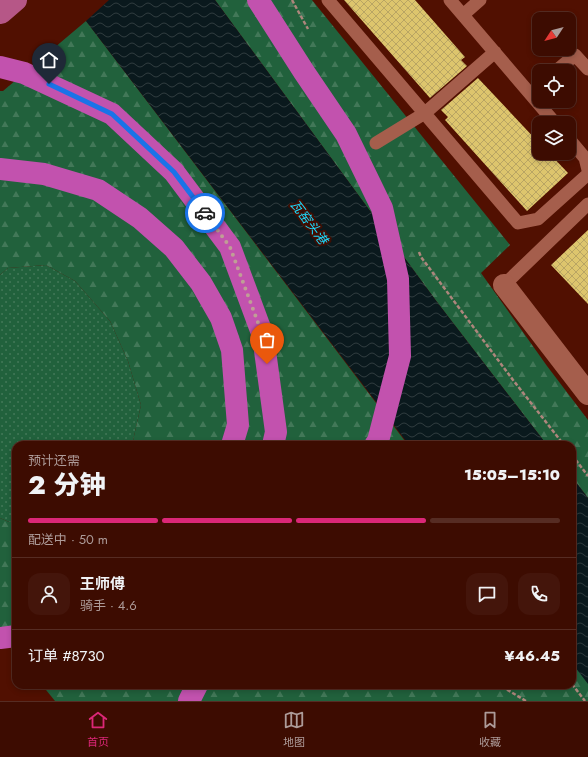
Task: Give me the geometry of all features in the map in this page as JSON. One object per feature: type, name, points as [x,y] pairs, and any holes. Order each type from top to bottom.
[{"type":"highway","points":[[258,0],[346,134],[382,208],[398,279],[400,356],[378,441]]},
{"type":"highway","points":[[0,68],[24,72],[112,114],[174,172],[230,247],[263,336],[276,432],[275,441]]},
{"type":"highway","points":[[0,169],[44,174],[98,190],[140,218],[174,248],[201,283],[221,318],[232,350],[238,425],[233,441]]},
{"type":"highway","points":[[0,638],[12,636]]},
{"type":"street","points":[[504,285],[588,394]]},
{"type":"lane","points":[[328,0],[518,223],[538,219],[588,174]]},
{"type":"lane","points":[[450,0],[495,52],[532,87]]},
{"type":"lane","points":[[463,15],[480,0]]},
{"type":"lane","points":[[376,143],[425,113],[495,52]]},
{"type":"lane","points":[[564,64],[575,55],[588,69]]},
{"type":"lane","points":[[584,148],[588,170]]},
{"type":"lane","points":[[504,285],[588,204]]},
{"type":"path","points":[[292,0],[308,30]]},
{"type":"path","points":[[418,250],[513,380],[561,441]]},
{"type":"path","points":[[576,460],[588,476]]},
{"type":"path","points":[[506,689],[526,701]]},
{"type":"path","points":[[576,689],[585,701]]},
{"type":"green space","points":[[215,0],[312,0],[510,245],[481,273],[547,366],[588,420],[588,498],[576,482],[576,441],[544,441],[437,302]]},
{"type":"green space","points":[[86,21],[405,441],[133,441],[141,405],[128,361],[110,321],[75,281],[46,265],[8,268],[0,275],[0,91],[3,91]]},
{"type":"green space","points":[[46,265],[75,281],[110,321],[128,361],[141,405],[133,441],[12,441],[12,522],[9,522],[0,518],[0,275],[8,268]]},
{"type":"green space","points":[[0,518],[9,522],[12,522],[12,646],[0,630]]},
{"type":"green space","points":[[576,666],[588,682],[588,701],[55,701],[45,689],[576,689]]},
{"type":"water","name":"瓦窑头港","points":[[109,0],[215,0],[437,302],[544,441],[406,441],[86,21]]},
{"type":"water","points":[[576,482],[588,498],[588,684],[576,668]]},
{"type":"building","points":[[344,0],[415,0],[465,57],[461,60],[467,66],[430,98]]},
{"type":"building","points":[[478,78],[532,136],[532,160],[556,160],[568,173],[527,211],[445,120],[448,117],[441,110]]},
{"type":"building","points":[[588,230],[588,304],[551,265]]},
{"type":"way so far","points":[[205,213],[230,247],[263,336],[267,364]]},
{"type":"route","points":[[49,84],[112,114],[174,172],[205,213]]}]
